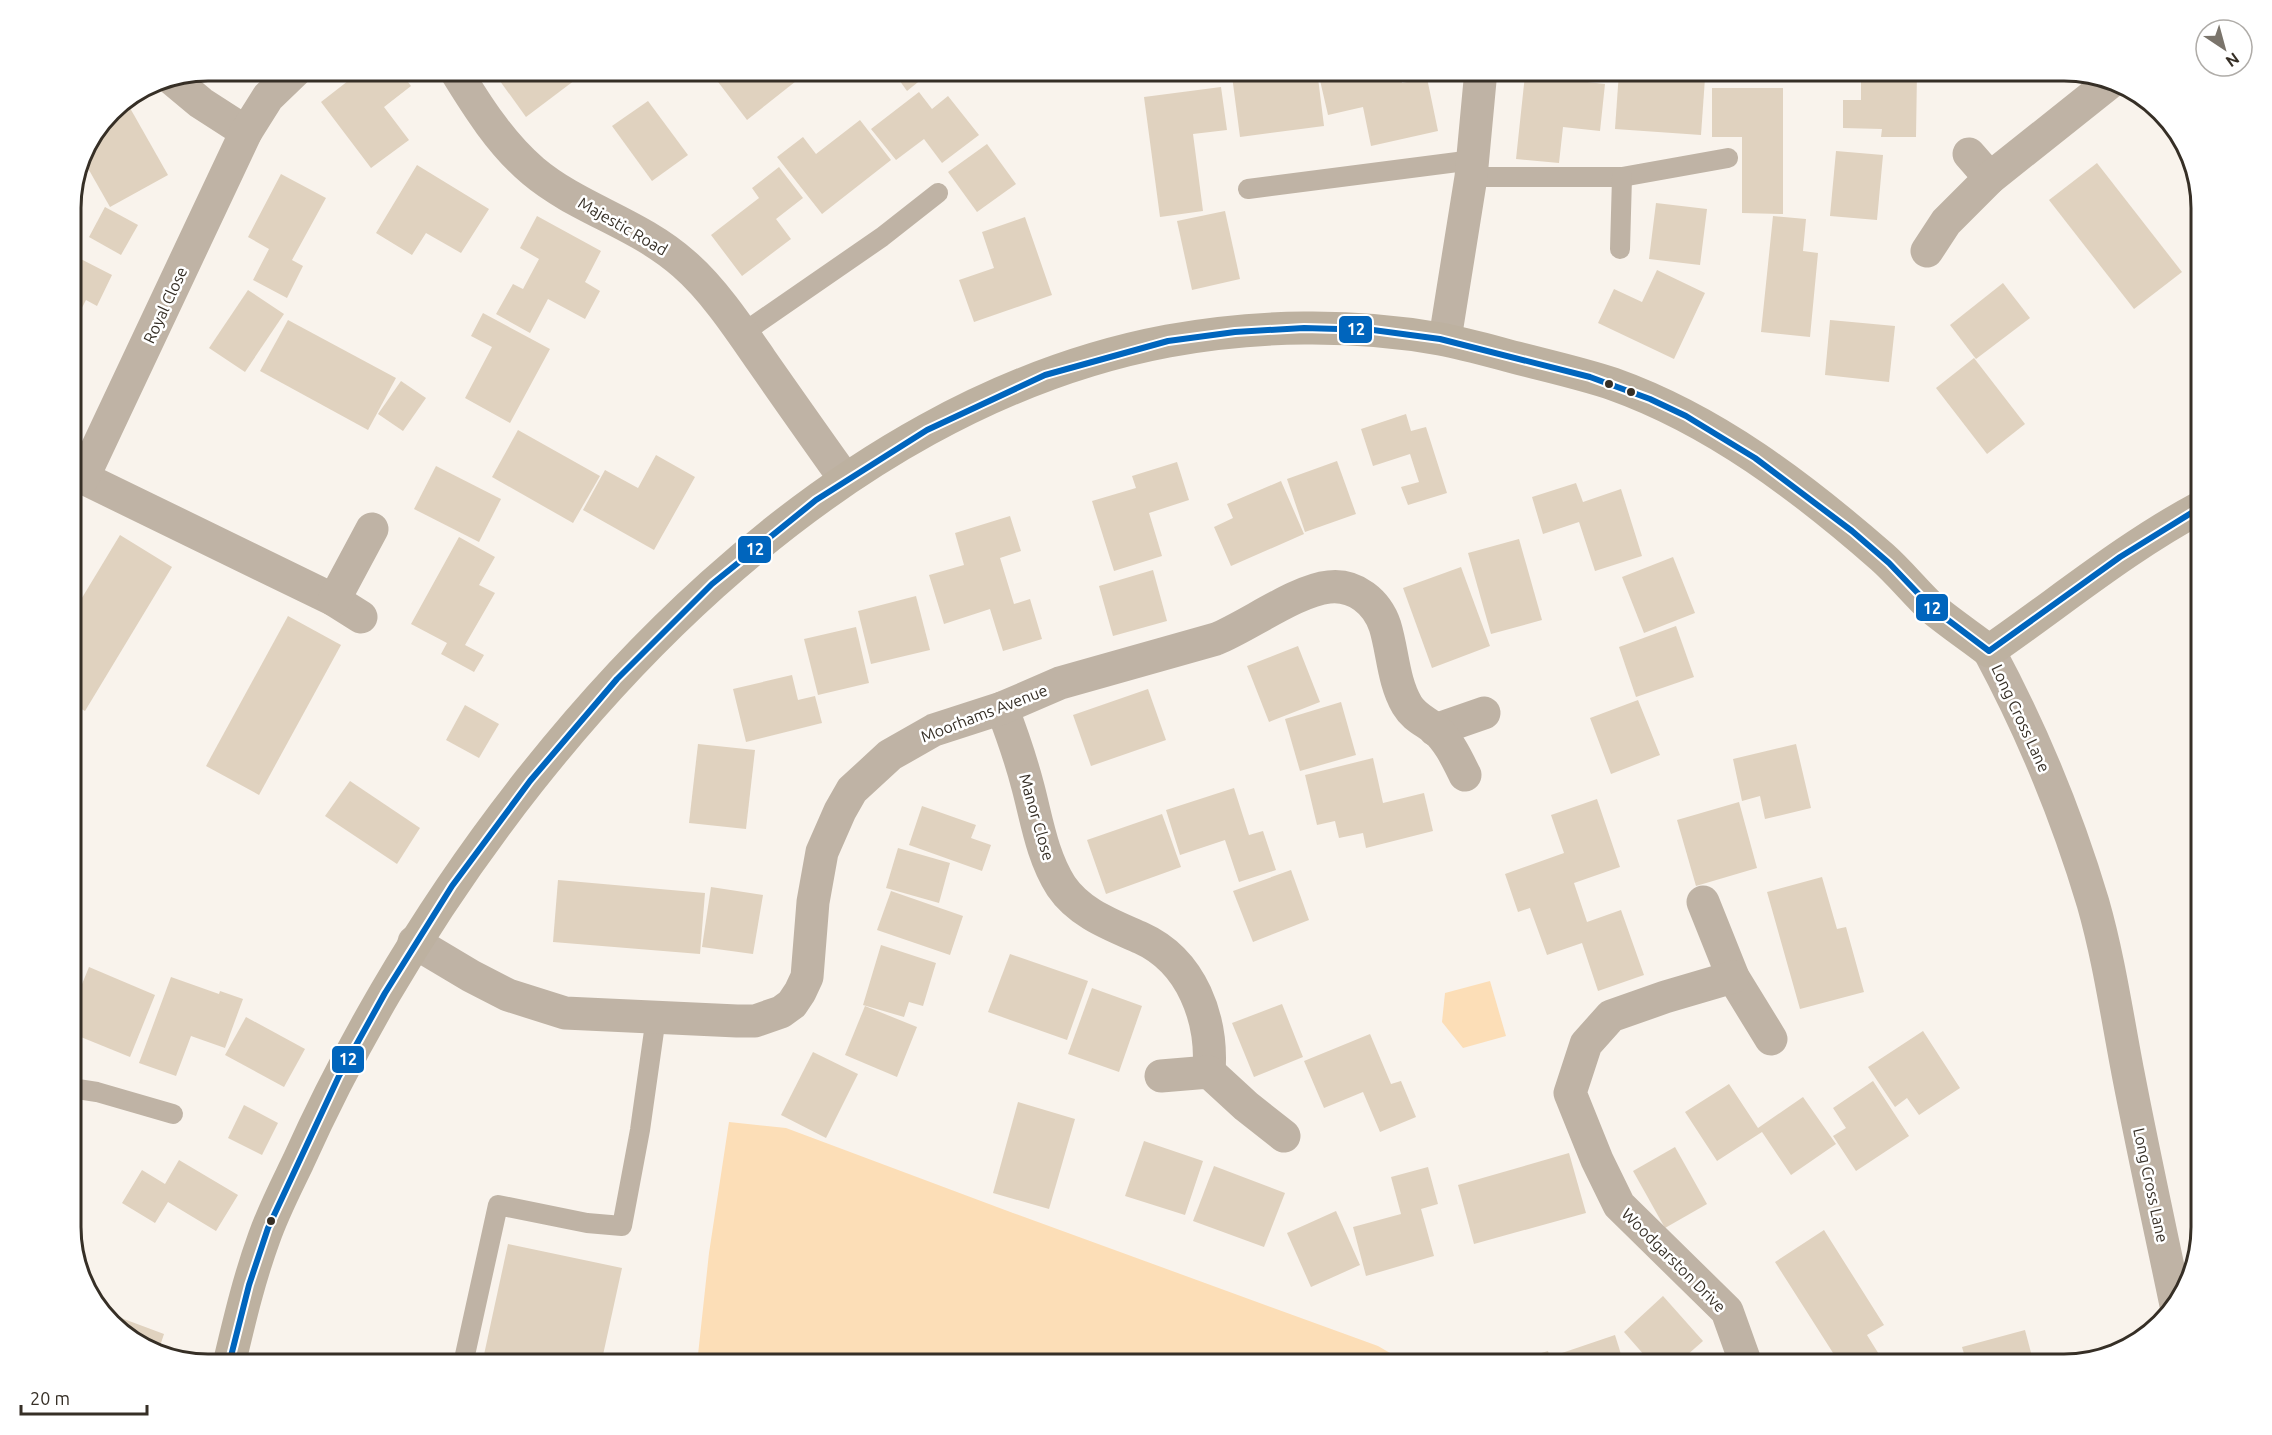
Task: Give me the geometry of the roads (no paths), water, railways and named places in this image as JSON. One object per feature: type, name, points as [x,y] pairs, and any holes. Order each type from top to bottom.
[{"type":"street","name":"Royal Close","points":[[81,467],[246,132],[268,97],[285,81]]},
{"type":"street","name":"Majestic Road","points":[[462,81],[492,126],[534,171],[571,196],[661,244],[687,265],[742,333],[845,479]]},
{"type":"street","points":[[1445,339],[1472,169],[1480,81]]},
{"type":"street","points":[[179,84],[246,132]]},
{"type":"street","points":[[1927,251],[1946,222],[1990,178],[2100,86]]},
{"type":"street","points":[[1969,154],[1990,178]]},
{"type":"street","name":"Long Cross Lane","points":[[232,1354],[265,1234],[342,1069],[414,942],[464,867],[570,729],[663,632],[796,515],[897,445],[997,394],[1061,371],[1166,342],[1248,331],[1324,329],[1390,332],[1445,339],[1615,385],[1660,404],[1713,432],[1804,492],[1886,561],[1933,609],[1989,651],[2014,697],[2049,778],[2093,905],[2112,986],[2173,1291]]},
{"type":"street","name":"Royal Close","points":[[81,477],[334,600],[361,617]]},
{"type":"street","points":[[1989,651],[2049,610],[2136,545],[2191,513]]},
{"type":"street","points":[[334,600],[372,529]]},
{"type":"street","name":"Moorhams Avenue","points":[[414,942],[471,976],[535,1005],[565,1013],[587,1016],[755,1021],[781,1012],[792,1004],[807,977],[813,902],[822,852],[852,790],[890,755],[934,730],[1002,708],[1060,683],[1216,639],[1297,599],[1329,587],[1355,591],[1368,599],[1378,611],[1385,626],[1399,688],[1408,706],[1420,720],[1435,730],[1451,749],[1465,775]]},
{"type":"street","name":"Manor Close","points":[[1002,708],[1022,763],[1036,825],[1053,872],[1073,901],[1102,921],[1167,953],[1180,968],[1200,1000],[1208,1035],[1209,1072]]},
{"type":"street","points":[[1435,730],[1484,713]]},
{"type":"street","points":[[1703,902],[1733,977],[1771,1039]]},
{"type":"street","name":"Woodgarston Drive","points":[[1733,977],[1611,1016],[1586,1044],[1570,1093],[1597,1160],[1619,1205],[1727,1311],[1742,1354]]},
{"type":"street","points":[[1161,1076],[1209,1072],[1246,1106],[1284,1136]]},
{"type":"lane","points":[[1248,189],[1472,169],[1622,177],[1728,158]]},
{"type":"lane","points":[[1620,249],[1622,177]]},
{"type":"lane","points":[[742,333],[882,237],[938,193]]},
{"type":"lane","points":[[465,1354],[498,1205],[587,1223],[622,1226],[640,1130],[656,1017]]},
{"type":"lane","points":[[81,1090],[173,1114]]}]
